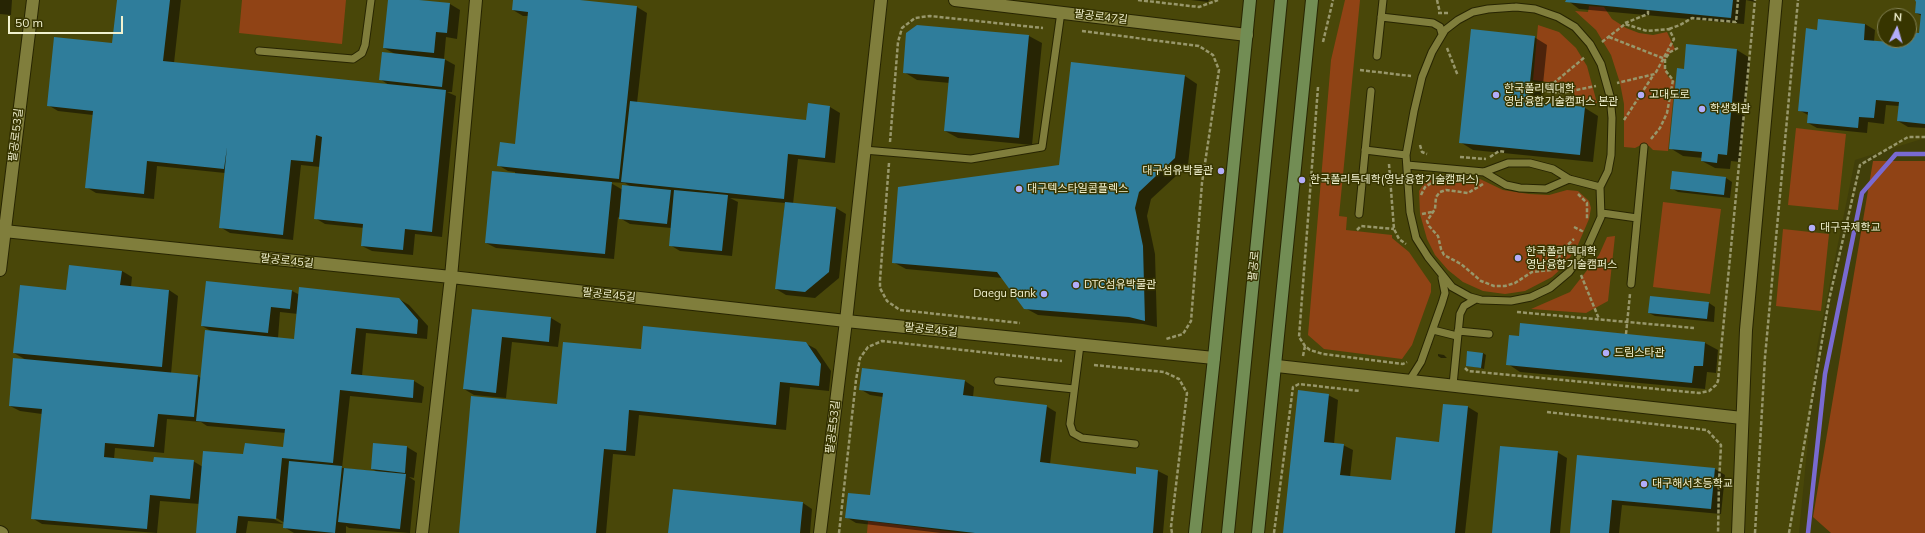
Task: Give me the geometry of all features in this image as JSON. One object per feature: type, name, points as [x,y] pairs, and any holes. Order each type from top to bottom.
[{"type":"main road","points":[[1195,533],[1250,0]]},
{"type":"main road","name":"팔공로","points":[[1228,533],[1281,0]]},
{"type":"main road","points":[[1258,533],[1277,366],[1312,0]]},
{"type":"street","name":"팔공로53길","points":[[0,270],[33,0]]},
{"type":"street","points":[[422,533],[451,277],[476,0]]},
{"type":"street","name":"팔공로53길","points":[[820,533],[846,321],[880,0]]},
{"type":"street","name":"팔공로47길","points":[[955,0],[1247,35]]},
{"type":"street","points":[[1738,533],[1746,330],[1776,0]]},
{"type":"street","name":"팔공로45길","points":[[4,231],[451,277],[846,321],[1214,358]]},
{"type":"street","points":[[1277,366],[1742,418]]},
{"type":"lane","points":[[259,51],[353,59],[362,52],[365,45],[371,0]]},
{"type":"lane","points":[[1377,56],[1383,0]]},
{"type":"lane","points":[[1536,0],[1536,9]]},
{"type":"lane","points":[[1502,8],[1536,9],[1558,17],[1574,27],[1590,44],[1601,64],[1611,103],[1612,134],[1609,167],[1600,187],[1602,213],[1588,246],[1580,258],[1565,277],[1550,288],[1531,297],[1517,300],[1498,301],[1476,299],[1452,287],[1440,274],[1416,238],[1412,225],[1408,198],[1406,155],[1414,111],[1422,77],[1432,52],[1442,34],[1458,20],[1478,11],[1502,8]]},
{"type":"lane","points":[[864,150],[971,159],[1042,147],[1061,12]]},
{"type":"lane","points":[[1381,17],[1433,23],[1440,27],[1442,34]]},
{"type":"lane","points":[[1359,214],[1371,91]]},
{"type":"lane","points":[[1631,284],[1644,147]]},
{"type":"lane","points":[[1365,150],[1406,155]]},
{"type":"lane","points":[[1484,172],[1508,163],[1530,163],[1553,169],[1569,179],[1600,187]]},
{"type":"lane","points":[[1407,165],[1484,172],[1506,185],[1537,190],[1550,188],[1569,179]]},
{"type":"lane","points":[[1602,213],[1637,218]]},
{"type":"lane","points":[[1409,381],[1421,362],[1444,296],[1440,274]]},
{"type":"lane","points":[[1453,385],[1462,308],[1467,303],[1476,299]]},
{"type":"lane","points":[[1433,330],[1458,334],[1489,334]]},
{"type":"lane","points":[[1080,345],[1070,424],[1073,433],[1082,438],[1135,444]]},
{"type":"lane","points":[[998,381],[1074,389]]},
{"type":"path","points":[[1138,0],[1199,7],[1218,0]]},
{"type":"path","points":[[1322,46],[1333,0]]},
{"type":"path","points":[[1438,0],[1440,13]]},
{"type":"path","points":[[1625,24],[1646,31],[1669,29],[1692,18],[1736,22],[1738,0]]},
{"type":"path","points":[[1464,365],[1468,371],[1699,393],[1709,391],[1716,385],[1755,0]]},
{"type":"path","points":[[1755,533],[1765,357],[1798,0]]},
{"type":"path","points":[[1432,12],[1448,13],[1455,9]]},
{"type":"path","points":[[1601,43],[1625,24],[1648,14],[1648,10]]},
{"type":"path","points":[[890,149],[898,42],[902,28],[915,18],[930,16],[1043,28]]},
{"type":"path","points":[[1622,122],[1654,74],[1674,40],[1669,29]]},
{"type":"path","points":[[1082,31],[1199,46],[1213,55],[1218,70],[1202,183],[1191,321],[1183,334],[1167,339],[1159,338]]},
{"type":"path","points":[[1609,37],[1664,58]]},
{"type":"path","points":[[1446,46],[1458,76]]},
{"type":"path","points":[[1644,147],[1660,128],[1667,113],[1673,80],[1665,70],[1664,58],[1670,52],[1678,48]]},
{"type":"path","points":[[1583,50],[1588,60]]},
{"type":"path","points":[[1544,91],[1586,56]]},
{"type":"path","points":[[1360,70],[1412,76]]},
{"type":"path","points":[[1616,83],[1654,74]]},
{"type":"path","points":[[1595,80],[1598,93]]},
{"type":"path","points":[[1319,82],[1299,337],[1305,346],[1310,350],[1323,354],[1404,364],[1411,357]]},
{"type":"path","points":[[1529,89],[1565,93],[1597,86]]},
{"type":"path","points":[[1789,533],[1829,300],[1860,165],[1908,137],[1925,137]]},
{"type":"path","points":[[889,157],[880,280],[880,288],[887,301],[900,310],[1025,324]]},
{"type":"path","points":[[1386,161],[1390,166],[1394,228],[1399,239],[1409,246]]},
{"type":"path","points":[[1420,200],[1425,187],[1432,181],[1441,179]]},
{"type":"path","points":[[1476,183],[1487,185]]},
{"type":"path","points":[[1483,184],[1468,193],[1446,190],[1440,192],[1436,197],[1436,205],[1428,218],[1428,223],[1438,236],[1444,255],[1461,264],[1480,280],[1494,286],[1509,285],[1532,272],[1554,268],[1561,251],[1573,240],[1572,246]]},
{"type":"path","points":[[1575,193],[1583,197],[1587,203],[1588,208],[1586,222]]},
{"type":"path","points":[[1421,210],[1422,214],[1433,212]]},
{"type":"path","points":[[1357,230],[1361,226],[1394,228]]},
{"type":"path","points":[[1574,228],[1582,231],[1584,227]]},
{"type":"path","points":[[1581,274],[1599,319]]},
{"type":"path","points":[[1626,334],[1631,284]]},
{"type":"path","points":[[1512,312],[1694,328]]},
{"type":"path","points":[[839,533],[856,380],[860,358],[868,347],[882,341],[1062,361]]},
{"type":"path","points":[[1094,365],[1164,372],[1179,379],[1187,393],[1171,527],[1172,533]]},
{"type":"path","points":[[1274,533],[1293,387],[1299,384],[1367,391]]},
{"type":"path","points":[[1544,411],[1707,430],[1721,445],[1718,483],[1718,533]]},
{"type":"shaded area","points":[[0,0],[1925,0],[1925,138],[1855,160],[1817,347],[1799,533],[0,533]]},
{"type":"shaded area","points":[[242,0],[346,0],[342,44],[239,33]]},
{"type":"shaded area","points":[[1345,0],[1360,0],[1339,216],[1347,217],[1346,230],[1392,235],[1392,238],[1409,252],[1431,284],[1431,292],[1412,345],[1402,359],[1324,349],[1308,335],[1331,60]]},
{"type":"shaded area","points":[[1589,6],[1604,7],[1612,19],[1626,28],[1639,33],[1653,35],[1667,32],[1675,49],[1666,57],[1664,64],[1668,77],[1675,81],[1668,151],[1653,150],[1649,146],[1641,145],[1635,148],[1624,147],[1624,104],[1620,83],[1611,55],[1596,30],[1575,11],[1588,12]]},
{"type":"shaded area","points":[[1538,25],[1559,32],[1576,48],[1587,66],[1597,103],[1579,102],[1570,87],[1562,84],[1533,80]]},
{"type":"shaded area","points":[[1796,128],[1846,134],[1838,210],[1788,205]]},
{"type":"shaded area","points":[[1873,161],[1925,161],[1925,533],[1831,533],[1813,517]]},
{"type":"shaded area","points":[[1441,175],[1480,179],[1503,190],[1529,194],[1549,195],[1567,190],[1578,191],[1589,201],[1591,208],[1589,219],[1577,247],[1564,266],[1552,277],[1525,291],[1505,294],[1483,291],[1463,282],[1448,270],[1435,255],[1427,239],[1420,214],[1419,191],[1425,182]]},
{"type":"shaded area","points":[[1663,202],[1721,209],[1710,294],[1653,287]]},
{"type":"shaded area","points":[[1783,229],[1829,234],[1821,311],[1776,306]]},
{"type":"shaded area","points":[[1615,236],[1608,301],[1586,313],[1531,309],[1570,292],[1599,255],[1607,237]]},
{"type":"shaded area","points":[[868,521],[962,533],[867,533]]},
{"type":"building","points":[[117,0],[170,0],[163,61],[446,90],[432,232],[405,229],[403,250],[361,246],[363,224],[314,219],[322,137],[316,135],[313,162],[291,160],[283,235],[219,228],[227,147],[224,169],[147,161],[144,194],[85,188],[93,111],[47,106],[54,37],[112,43]]},
{"type":"building","points":[[388,0],[419,0],[450,3],[447,33],[436,32],[434,53],[383,48]]},
{"type":"building","points":[[513,0],[580,0],[637,6],[619,179],[497,166],[500,142],[515,144],[528,12],[512,10]]},
{"type":"building","points":[[1566,0],[1733,0],[1731,18],[1565,2]]},
{"type":"building","points":[[1915,0],[1925,0],[1925,124],[1897,121],[1899,102],[1876,100],[1874,118],[1859,117],[1858,128],[1807,123],[1808,112],[1798,111],[1806,28],[1817,30],[1818,19],[1865,24],[1864,40],[1877,41],[1877,48],[1917,48],[1917,33],[1919,33],[1921,14],[1917,13]]},
{"type":"building","points":[[917,25],[1029,35],[1019,138],[944,131],[949,77],[903,73],[906,33]]},
{"type":"building","name":"한국폴리텍대학 영남융합기술캠퍼스 본관","points":[[1471,29],[1535,36],[1528,101],[1585,107],[1580,155],[1459,143]]},
{"type":"building","name":"학생회관","points":[[1686,44],[1737,49],[1727,155],[1718,154],[1717,163],[1701,161],[1702,152],[1669,149],[1677,68],[1684,69]]},
{"type":"building","points":[[382,52],[445,59],[442,87],[379,80]]},
{"type":"building","name":"대구텍스타일콤플렉스","points":[[1071,62],[1185,75],[1175,158],[1139,192],[1135,208],[1143,246],[1145,321],[1129,317],[1024,309],[997,272],[892,263],[898,187],[1059,165]]},
{"type":"building","points":[[630,101],[806,120],[808,103],[830,106],[825,158],[788,154],[784,199],[621,182]]},
{"type":"building","points":[[492,171],[612,182],[605,254],[485,243]]},
{"type":"building","points":[[1672,171],[1726,177],[1724,195],[1670,189]]},
{"type":"building","points":[[622,185],[671,190],[667,224],[619,219]]},
{"type":"building","points":[[674,190],[728,195],[722,251],[669,246]]},
{"type":"building","points":[[785,202],[836,207],[829,272],[805,292],[775,289]]},
{"type":"building","points":[[69,265],[122,271],[120,285],[169,290],[162,367],[13,353],[20,285],[66,290]]},
{"type":"building","points":[[206,281],[292,290],[290,309],[271,307],[268,333],[201,326]]},
{"type":"building","points":[[299,287],[399,298],[418,320],[417,334],[356,328],[351,374],[414,380],[413,398],[340,390],[333,463],[282,458],[276,519],[238,516],[236,533],[196,533],[203,451],[243,454],[245,443],[283,447],[285,429],[196,421],[205,330],[294,339]]},
{"type":"building","points":[[1650,296],[1709,302],[1707,319],[1648,313]]},
{"type":"building","points":[[472,309],[551,317],[549,342],[502,337],[496,393],[463,389]]},
{"type":"building","name":"드림스타관","points":[[1520,323],[1705,342],[1703,366],[1694,366],[1692,383],[1506,365],[1509,335],[1519,336]]},
{"type":"building","points":[[643,326],[806,342],[821,364],[819,386],[780,382],[776,425],[629,410],[626,451],[604,449],[596,533],[459,533],[471,396],[557,404],[563,342],[641,349]]},
{"type":"building","points":[[1467,351],[1483,353],[1481,368],[1466,366]]},
{"type":"building","points":[[13,358],[198,375],[194,417],[158,414],[154,447],[105,443],[104,457],[153,462],[154,457],[194,460],[190,499],[150,495],[147,529],[31,519],[42,409],[9,406]]},
{"type":"building","points":[[862,368],[965,380],[963,395],[1047,405],[1040,462],[1136,474],[1136,467],[1158,470],[1153,533],[975,533],[845,518],[848,493],[870,495],[883,393],[859,390]]},
{"type":"building","points":[[1298,390],[1329,394],[1324,442],[1344,444],[1340,475],[1391,480],[1396,437],[1439,442],[1443,404],[1468,406],[1455,533],[1283,533]]},
{"type":"building","points":[[373,443],[407,446],[405,473],[371,469]]},
{"type":"building","points":[[1500,446],[1558,451],[1550,533],[1492,533]]},
{"type":"building","name":"대구해서초등학교","points":[[1577,455],[1715,468],[1711,509],[1612,500],[1609,533],[1570,533]]},
{"type":"building","points":[[289,461],[342,466],[335,533],[283,528]]},
{"type":"building","points":[[344,468],[406,474],[400,529],[338,522]]},
{"type":"building","points":[[673,489],[803,502],[800,533],[668,533]]},
{"type":"waterway","points":[[1808,533],[1825,374],[1862,193],[1896,154],[1925,154]]},
{"type":"place","name":"한국폴리텍대학 영남융합기술캠퍼스 본관","points":[[1496,95]]},
{"type":"place","name":"고대도로","points":[[1641,95]]},
{"type":"place","name":"학생회관","points":[[1702,109]]},
{"type":"place","name":"대구섬유박물관","points":[[1221,171]]},
{"type":"place","name":"한국폴리특데학(영남융합기술캠퍼스)","points":[[1302,180]]},
{"type":"place","name":"대구텍스타일콤플렉스","points":[[1019,189]]},
{"type":"place","name":"대구국제학교","points":[[1812,228]]},
{"type":"place","name":"한국폴리텍대학 영남융합기술캠퍼스","points":[[1518,258]]},
{"type":"place","name":"DTC섬유박물관","points":[[1076,285]]},
{"type":"place","name":"Daegu Bank","points":[[1044,294]]},
{"type":"place","name":"드림스타관","points":[[1606,353]]},
{"type":"place","name":"대구해서초등학교","points":[[1644,484]]}]
